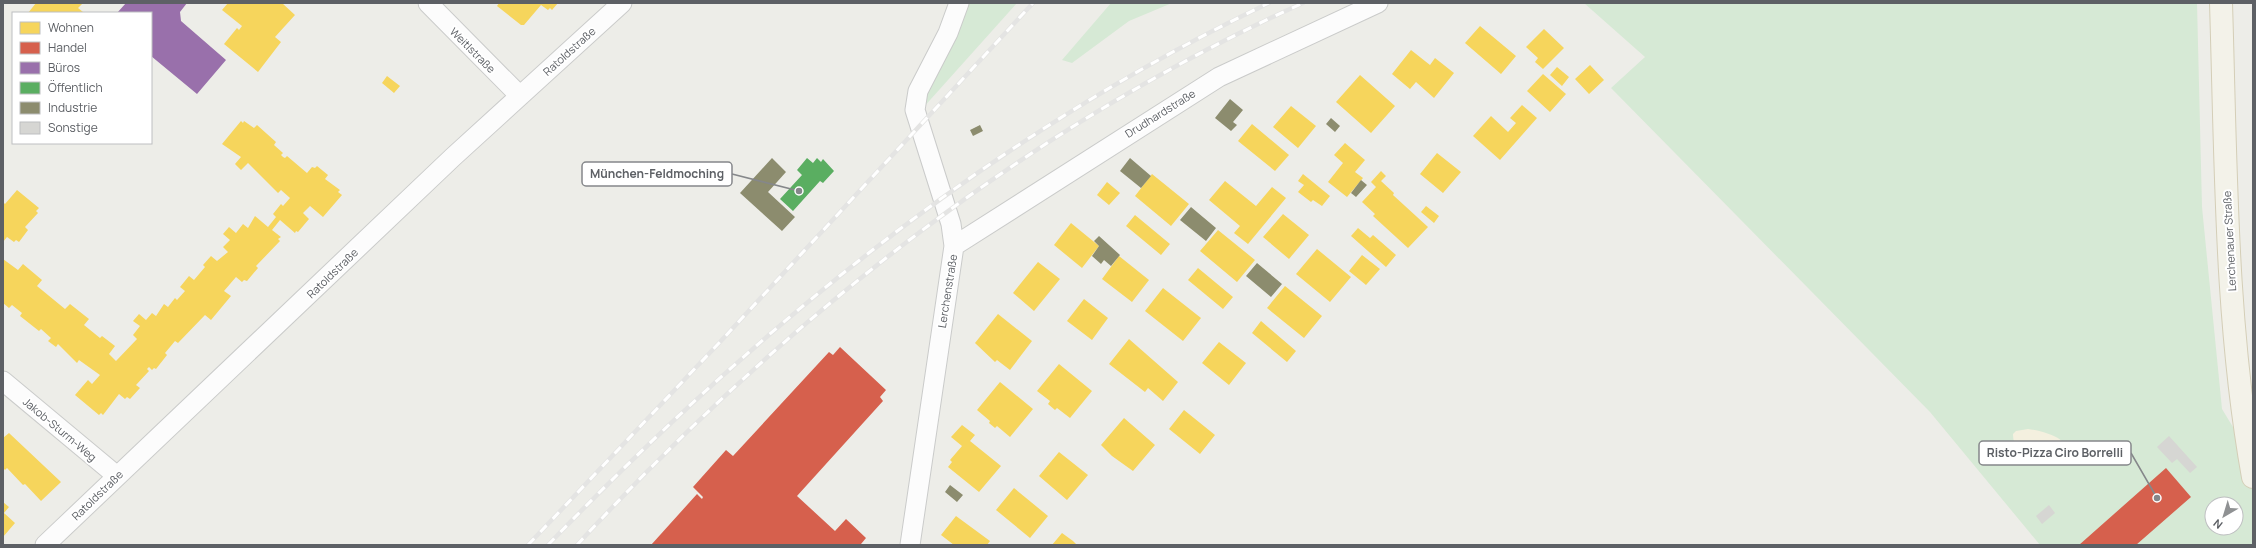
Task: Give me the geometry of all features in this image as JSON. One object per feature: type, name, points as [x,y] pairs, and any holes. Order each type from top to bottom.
[{"type":"main road","name":"Lerchenauer Straße","points":[[2221,3],[2229,270],[2244,425],[2253,477]]},
{"type":"street","name":"Weitlstraße","points":[[428,3],[520,96]]},
{"type":"street","name":"Ratoldstraße","points":[[45,545],[520,96],[622,3]]},
{"type":"street","name":"Lerchenstraße","points":[[910,545],[954,246],[951,224],[915,110],[918,91],[948,33],[960,3]]},
{"type":"street","name":"Drudhardstraße","points":[[954,246],[1219,77],[1378,3]]},
{"type":"street","name":"Jakob-Sturm-Weg","points":[[3,382],[117,476]]},
{"type":"green space","points":[[961,3],[1017,3],[922,109],[914,98]]},
{"type":"green space","points":[[1111,3],[1172,3],[1129,21],[1072,63],[1062,60]]},
{"type":"green space","points":[[1584,3],[2197,3],[2202,207],[2222,409],[2253,460],[2253,545],[2040,545],[1930,412],[1611,88],[1645,57]]},
{"type":"sand","points":[[2028,429],[2042,432],[2063,442],[2066,448],[2066,454],[2062,462],[2055,463],[2039,461],[2024,454],[2014,442],[2013,434],[2016,431]]},
{"type":"building: Wohnen","points":[[36,3],[83,3],[78,8],[83,12],[29,12]]},
{"type":"building: Wohnen","points":[[228,3],[282,3],[295,15],[275,37],[281,42],[258,72],[224,44],[237,28],[239,30],[242,26],[222,10]]},
{"type":"building: Wohnen","points":[[499,3],[558,3],[552,10],[550,8],[548,10],[541,5],[524,25],[521,25],[497,6]]},
{"type":"building: Wohnen","points":[[1480,26],[1516,56],[1501,74],[1465,43]]},
{"type":"building: Wohnen","points":[[1544,29],[1564,48],[1543,69],[1535,62],[1538,58],[1526,47]]},
{"type":"building: Wohnen","points":[[1411,50],[1430,65],[1435,58],[1454,73],[1434,98],[1416,82],[1410,89],[1392,74]]},
{"type":"building: Wohnen","points":[[1590,65],[1604,80],[1589,94],[1575,79]]},
{"type":"building: Wohnen","points":[[1557,67],[1569,77],[1562,86],[1550,75]]},
{"type":"building: Wohnen","points":[[1543,74],[1566,94],[1550,112],[1527,91]]},
{"type":"building: Wohnen","points":[[1360,75],[1395,106],[1371,133],[1336,102]]},
{"type":"building: Wohnen","points":[[387,76],[400,86],[394,93],[382,83]]},
{"type":"building: Wohnen","points":[[1522,105],[1537,118],[1500,160],[1473,136],[1491,116],[1508,132],[1516,123],[1510,118]]},
{"type":"building: Wohnen","points":[[1291,106],[1316,126],[1298,148],[1273,127]]},
{"type":"building: Wohnen","points":[[241,121],[243,123],[244,121],[254,128],[257,125],[276,142],[274,145],[283,153],[281,155],[283,157],[285,158],[287,156],[307,173],[312,167],[315,168],[317,166],[328,175],[325,179],[340,190],[338,192],[342,195],[323,217],[310,206],[303,213],[309,219],[298,232],[296,231],[295,233],[280,220],[272,230],[281,237],[278,239],[280,241],[256,266],[258,268],[247,281],[244,280],[242,282],[236,277],[224,291],[231,296],[211,320],[205,315],[178,343],[175,341],[165,353],[167,355],[156,369],[154,368],[152,370],[149,367],[147,369],[149,371],[136,385],[140,388],[130,399],[127,397],[125,399],[119,394],[103,415],[101,413],[99,415],[75,395],[88,380],[92,384],[100,375],[79,360],[77,363],[58,344],[56,347],[48,341],[51,338],[41,329],[39,331],[20,316],[22,313],[12,305],[9,308],[3,303],[3,259],[18,270],[23,264],[42,280],[37,286],[65,309],[70,304],[89,319],[84,325],[100,338],[102,336],[115,346],[109,354],[116,361],[137,339],[133,335],[140,326],[133,321],[139,314],[146,320],[152,313],[156,316],[164,304],[168,307],[175,298],[177,300],[185,291],[180,287],[189,276],[194,280],[205,267],[203,265],[211,256],[217,261],[228,252],[223,247],[230,240],[223,234],[229,227],[236,233],[243,224],[248,228],[255,216],[268,227],[276,217],[273,214],[281,204],[283,206],[290,198],[281,190],[278,193],[248,163],[241,170],[235,164],[241,157],[222,144]]},
{"type":"building: Wohnen","points":[[1252,124],[1289,155],[1275,171],[1238,141]]},
{"type":"building: Wohnen","points":[[1345,143],[1365,160],[1355,172],[1363,178],[1347,197],[1328,182],[1343,163],[1334,155]]},
{"type":"building: Wohnen","points":[[1437,153],[1461,172],[1443,193],[1420,174]]},
{"type":"building: Wohnen","points":[[1381,171],[1386,176],[1381,181],[1394,193],[1393,195],[1428,227],[1408,248],[1373,216],[1375,214],[1362,202],[1376,187],[1371,182]]},
{"type":"building: Wohnen","points":[[1152,174],[1189,204],[1171,226],[1135,196]]},
{"type":"building: Wohnen","points":[[1303,174],[1330,196],[1322,206],[1313,200],[1311,202],[1298,192],[1304,185],[1298,181]]},
{"type":"building: Wohnen","points":[[1225,181],[1256,206],[1272,187],[1286,198],[1248,244],[1234,233],[1240,226],[1209,200]]},
{"type":"building: Wohnen","points":[[1107,182],[1120,193],[1109,205],[1097,195]]},
{"type":"building: Wohnen","points":[[17,190],[39,208],[36,211],[38,213],[25,227],[28,230],[19,242],[16,240],[14,242],[7,237],[3,242],[3,202],[5,204]]},
{"type":"building: Wohnen","points":[[1426,206],[1439,216],[1434,223],[1421,212]]},
{"type":"building: Wohnen","points":[[1283,214],[1309,235],[1289,259],[1263,237]]},
{"type":"building: Wohnen","points":[[1135,215],[1170,244],[1161,255],[1126,226]]},
{"type":"building: Wohnen","points":[[1071,223],[1099,246],[1082,268],[1054,245]]},
{"type":"building: Wohnen","points":[[1358,228],[1370,238],[1373,235],[1396,255],[1386,267],[1351,236]]},
{"type":"building: Wohnen","points":[[1218,230],[1255,260],[1237,282],[1200,251]]},
{"type":"building: Wohnen","points":[[1317,249],[1351,277],[1330,302],[1296,274]]},
{"type":"building: Wohnen","points":[[1362,255],[1380,269],[1366,285],[1349,271]]},
{"type":"building: Wohnen","points":[[1119,256],[1149,280],[1132,302],[1102,279]]},
{"type":"building: Wohnen","points":[[1038,262],[1060,279],[1034,311],[1013,293]]},
{"type":"building: Wohnen","points":[[1198,268],[1233,297],[1223,309],[1188,280]]},
{"type":"building: Wohnen","points":[[1285,286],[1322,316],[1304,338],[1267,308]]},
{"type":"building: Wohnen","points":[[1163,288],[1201,318],[1183,341],[1145,311]]},
{"type":"building: Wohnen","points":[[1084,299],[1108,318],[1092,340],[1067,321]]},
{"type":"building: Wohnen","points":[[998,314],[1032,341],[1010,370],[997,360],[995,362],[975,343]]},
{"type":"building: Wohnen","points":[[1261,321],[1296,351],[1287,362],[1252,333]]},
{"type":"building: Wohnen","points":[[1129,339],[1178,382],[1163,401],[1148,388],[1145,392],[1109,364]]},
{"type":"building: Wohnen","points":[[1219,342],[1246,363],[1229,385],[1202,363]]},
{"type":"building: Wohnen","points":[[1059,364],[1092,391],[1070,418],[1057,408],[1055,410],[1048,404],[1050,401],[1037,391]]},
{"type":"building: Wohnen","points":[[1000,382],[1033,409],[1010,437],[997,426],[995,428],[989,423],[990,421],[977,410]]},
{"type":"building: Wohnen","points":[[1184,410],[1215,435],[1200,454],[1169,429]]},
{"type":"building: Wohnen","points":[[1124,418],[1155,445],[1133,471],[1112,456],[1101,445]]},
{"type":"building: Wohnen","points":[[962,425],[975,435],[970,441],[1001,466],[979,492],[948,467],[952,462],[950,460],[962,446],[951,437]]},
{"type":"building: Wohnen","points":[[9,433],[61,482],[41,501],[7,468],[5,470],[3,468],[3,438]]},
{"type":"building: Wohnen","points":[[1059,452],[1088,475],[1067,500],[1039,476]]},
{"type":"building: Wohnen","points":[[1014,488],[1048,516],[1030,538],[996,510]]},
{"type":"building: Wohnen","points":[[3,502],[9,507],[4,513],[15,523],[3,537]]},
{"type":"building: Wohnen","points":[[956,516],[990,541],[987,545],[954,545],[941,535]]},
{"type":"building: Wohnen","points":[[1062,533],[1073,541],[1077,545],[1052,545]]},
{"type":"building: Handel","points":[[840,347],[886,390],[880,397],[883,401],[797,496],[835,531],[846,519],[866,538],[861,544],[863,545],[651,545],[697,494],[702,499],[703,497],[693,487],[726,450],[733,456],[829,352],[833,355]]},
{"type":"building: Handel","points":[[2166,468],[2191,497],[2136,545],[2079,545]]},
{"type":"building: Büros","points":[[126,3],[187,3],[180,12],[181,21],[226,60],[197,94],[152,57],[152,12],[118,12]]},
{"type":"building: Öffentlich","points":[[807,158],[813,163],[817,158],[821,162],[823,159],[834,171],[823,183],[820,181],[793,211],[780,199],[802,175],[797,170]]},
{"type":"building: Industrie","points":[[1230,99],[1243,110],[1233,122],[1237,125],[1231,131],[1215,118]]},
{"type":"building: Industrie","points":[[1331,118],[1340,126],[1335,132],[1326,124]]},
{"type":"building: Industrie","points":[[980,125],[983,131],[973,136],[970,130]]},
{"type":"building: Industrie","points":[[772,158],[786,172],[768,192],[795,217],[782,231],[740,193]]},
{"type":"building: Industrie","points":[[1130,158],[1151,176],[1141,188],[1120,171]]},
{"type":"building: Industrie","points":[[1361,180],[1367,185],[1356,197],[1351,193]]},
{"type":"building: Industrie","points":[[1191,207],[1216,228],[1206,241],[1180,220]]},
{"type":"building: Industrie","points":[[1099,236],[1120,255],[1111,266],[1104,260],[1101,264],[1092,256],[1099,246],[1094,241]]},
{"type":"building: Industrie","points":[[1257,263],[1282,284],[1271,297],[1246,276]]},
{"type":"building: Industrie","points":[[950,485],[963,495],[957,502],[945,492]]},
{"type":"building: Sonstige","points":[[2169,436],[2197,467],[2190,473],[2177,459],[2172,463],[2157,447]]},
{"type":"building: Sonstige","points":[[2049,505],[2055,513],[2042,524],[2036,516]]},
{"type":"railway","points":[[528,545],[720,342],[1033,3]]},
{"type":"railway","points":[[548,545],[628,464],[710,387],[796,312],[884,241],[976,174],[1070,112],[1168,55],[1269,3]]},
{"type":"railway","points":[[577,545],[656,463],[738,384],[824,308],[913,237],[1006,171],[1102,109],[1201,53],[1303,3]]},
{"type":"place","name":"München-Feldmoching","points":[[799,191]]},
{"type":"place","name":"Risto-Pizza Ciro Borrelli","points":[[2157,498]]}]
